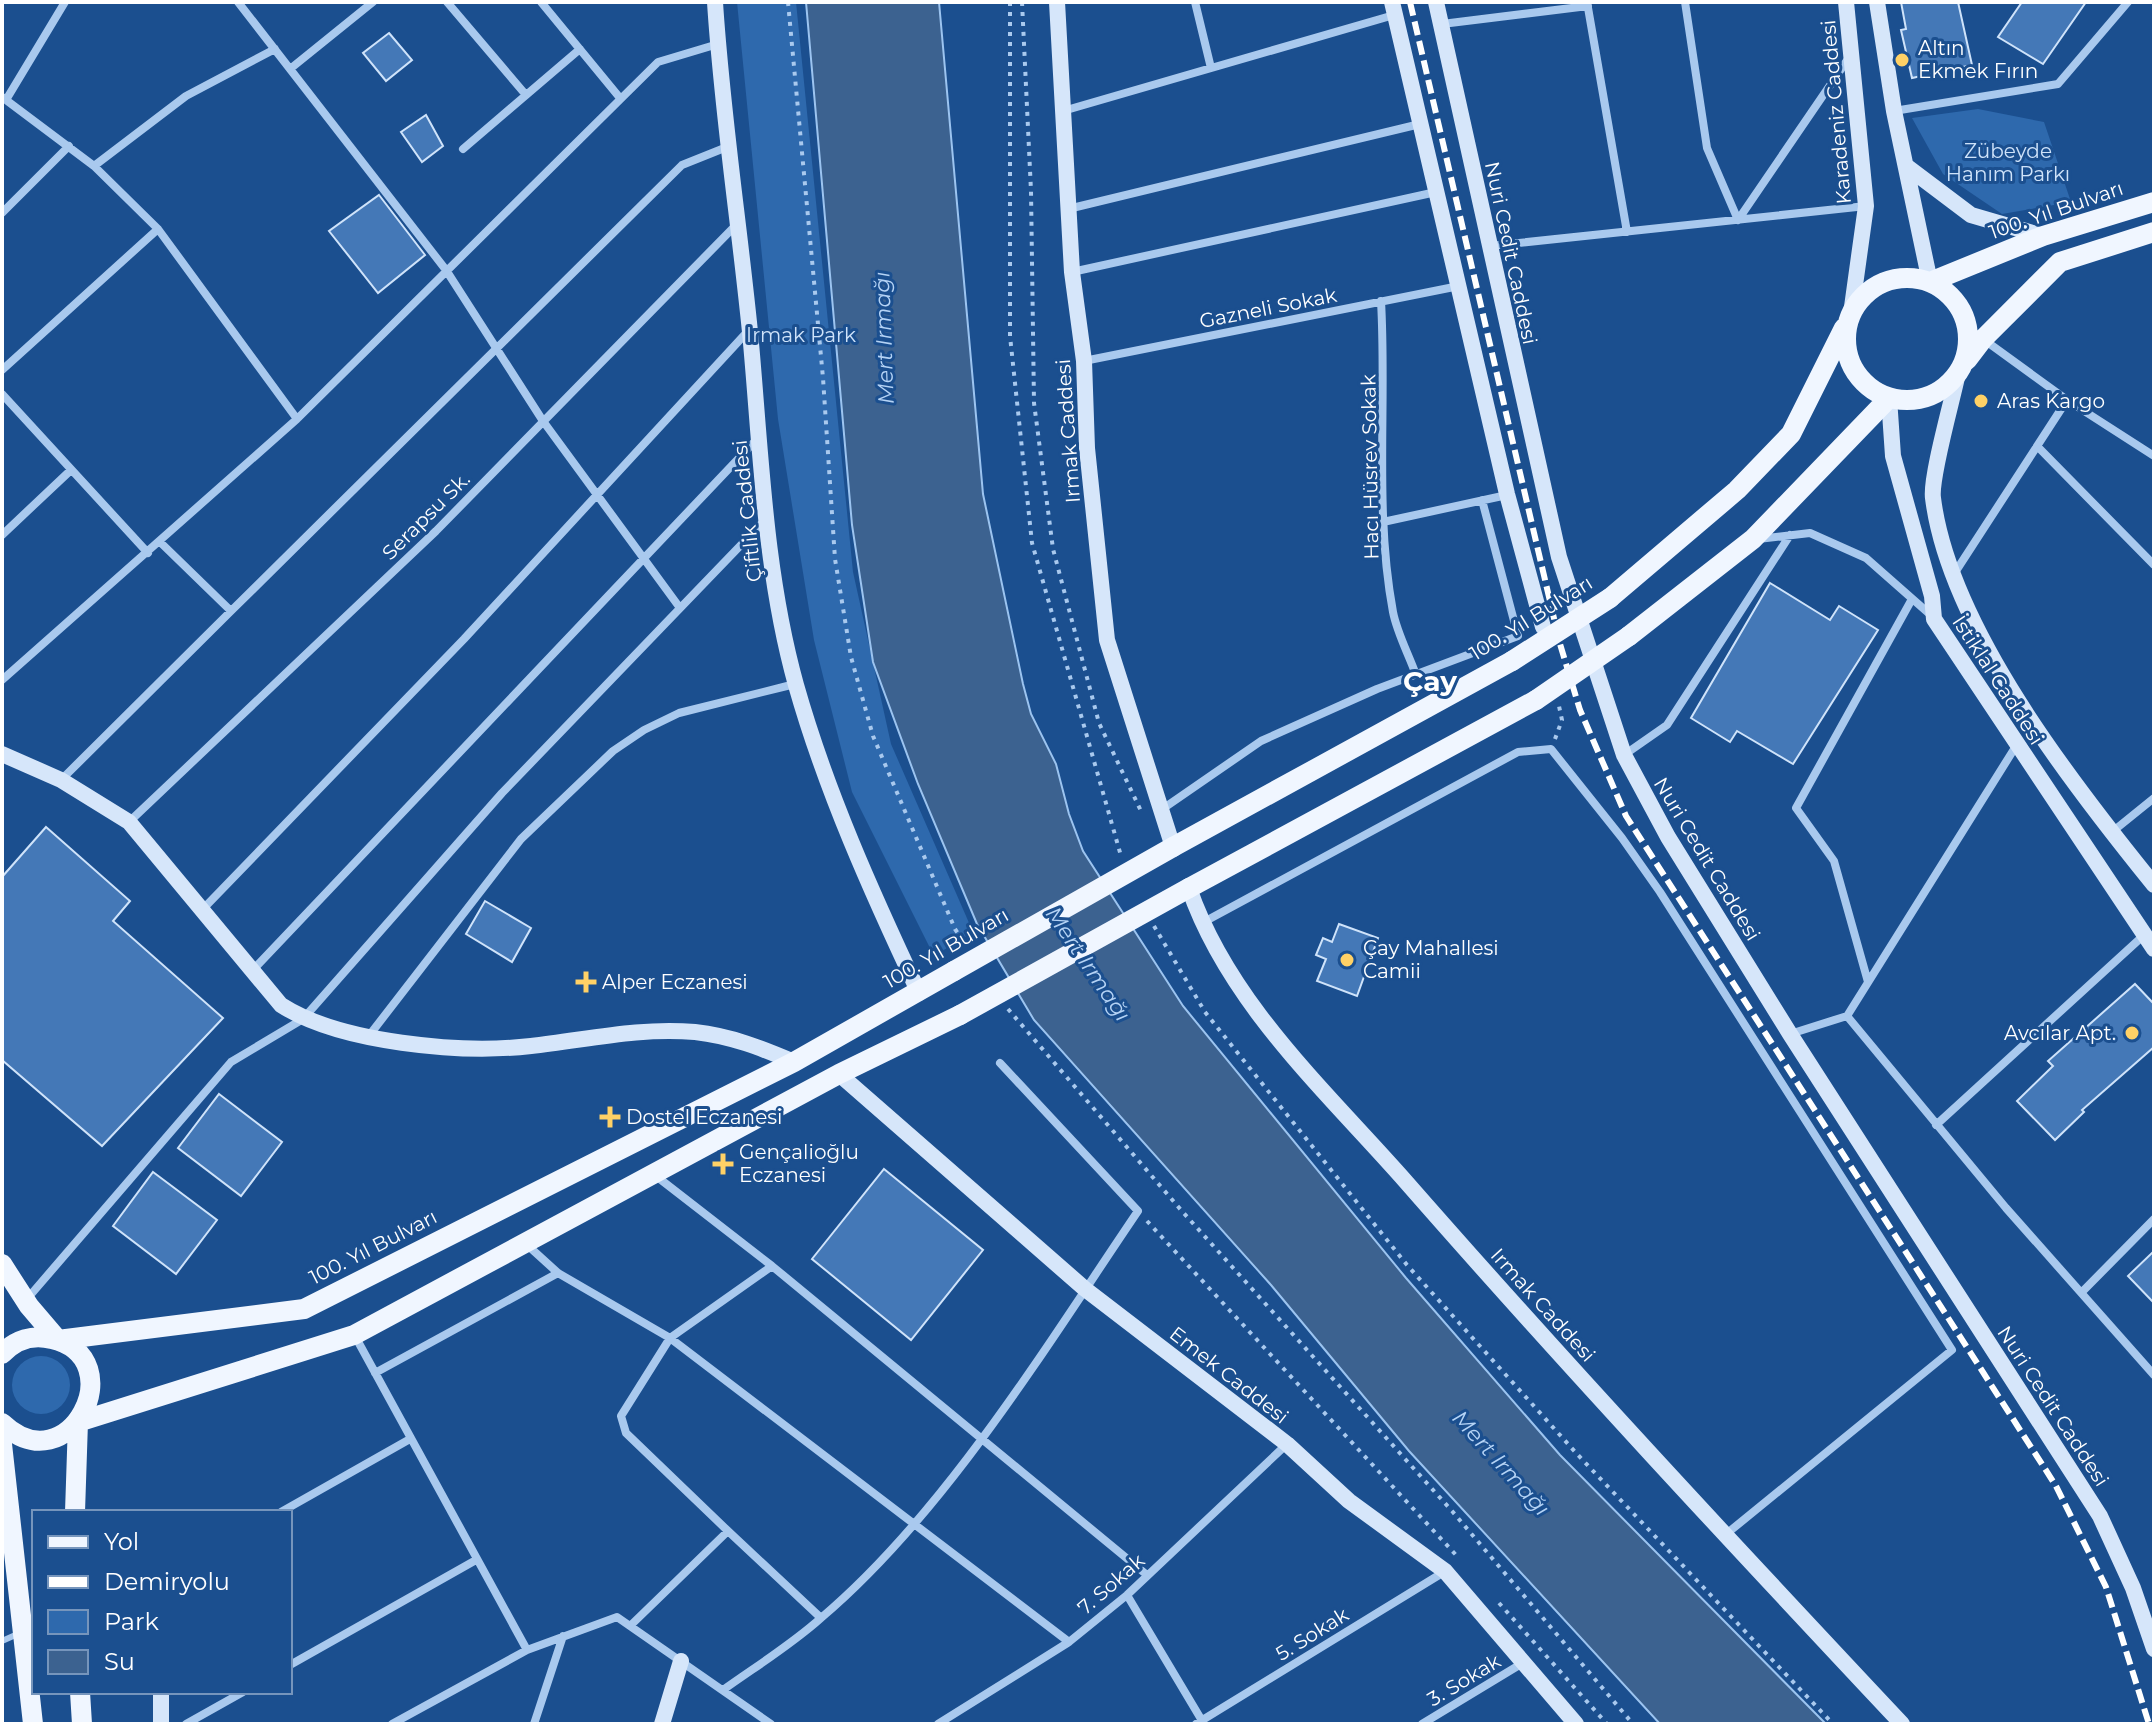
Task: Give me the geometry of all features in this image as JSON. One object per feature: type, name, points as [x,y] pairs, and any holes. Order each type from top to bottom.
[{"type":"main road","name":"Çiftlik Caddesi","points":[[715,2],[727,147],[750,329],[771,569],[796,684],[835,801],[870,889],[919,993]]},
{"type":"main road","name":"Irmak Caddesi","points":[[1057,2],[1072,272],[1084,361],[1087,448],[1107,640],[1173,847]]},
{"type":"main road","name":"Nuri Cedit Caddesi","points":[[1436,2],[1559,557],[1624,755],[1668,837],[1790,1034],[2100,1516],[2133,1588],[2154,1649]]},
{"type":"main road","name":"Karadeniz Caddesi","points":[[1846,2],[1866,206],[1851,314]]},
{"type":"main road","points":[[1877,2],[1894,111],[1930,282]]},
{"type":"main road","points":[[1393,8],[1507,494],[1543,627]]},
{"type":"main road","points":[[1906,166],[1971,215],[2043,236]]},
{"type":"main road","name":"100. Yıl Bulvarı","points":[[1930,282],[2043,236],[2154,202]]},
{"type":"main road","points":[[1958,373],[1967,348],[1966,321],[1958,305],[1930,282],[1893,279],[1876,286],[1861,298],[1851,314],[1845,334],[1847,355],[1856,374],[1871,389],[1889,398],[1909,401],[1928,397],[1945,388],[1958,373],[1983,339],[2060,262],[2154,232]]},
{"type":"main road","name":"100. Yıl Bulvarı","points":[[4,1345],[32,1337],[58,1340],[304,1309],[794,1062],[919,993],[1173,847],[1512,661],[1610,598],[1737,490],[1791,434],[1851,314]]},
{"type":"main road","name":"İstiklal Caddesi","points":[[1958,373],[1932,496],[1953,574],[1977,632],[2064,768],[2154,885]]},
{"type":"main road","points":[[2,1423],[24,1437],[39,1440],[53,1438],[78,1422],[354,1335],[839,1074],[960,1015],[1536,700],[1629,636],[1753,539],[1889,398]]},
{"type":"main road","name":"İstiklal Caddesi","points":[[1889,398],[1893,456],[1932,596],[1934,619],[2016,746],[2124,900],[2149,942]]},
{"type":"main road","points":[[2,754],[61,780],[129,822],[281,1005],[303,1019],[368,1037],[437,1046],[528,1047],[614,1033],[694,1032],[747,1042],[794,1062]]},
{"type":"main road","name":"Irmak Caddesi","points":[[1189,888],[1201,923],[1249,1003],[1449,1231],[1725,1535],[1902,1724]]},
{"type":"main road","name":"Emek Caddesi","points":[[839,1074],[1085,1289],[1287,1444],[1349,1501],[1445,1571],[1521,1664],[1576,1724]]},
{"type":"main road","points":[[2,1264],[58,1340],[73,1348],[90,1376],[91,1392],[78,1422],[75,1510]]},
{"type":"main road","points":[[2,1444],[33,1724]]},
{"type":"main road","points":[[662,1724],[681,1661]]},
{"type":"main road","points":[[80,1694],[82,1724]]},
{"type":"main road","points":[[161,1694],[161,1724]]},
{"type":"street","points":[[65,2],[4,99],[94,166],[158,229],[297,419]]},
{"type":"street","points":[[238,2],[446,270],[543,421],[680,608]]},
{"type":"street","points":[[290,69],[373,2]]},
{"type":"street","points":[[447,2],[526,95]]},
{"type":"street","points":[[541,2],[620,98]]},
{"type":"street","points":[[1195,2],[1211,68]]},
{"type":"street","points":[[1685,2],[1707,148],[1738,220]]},
{"type":"street","points":[[1894,111],[2058,84],[2128,2]]},
{"type":"street","points":[[1441,24],[1587,4],[1627,232]]},
{"type":"street","points":[[1063,111],[1211,68],[1393,8]]},
{"type":"street","points":[[2,680],[297,419],[658,62],[718,44]]},
{"type":"street","points":[[94,166],[186,96],[275,49]]},
{"type":"street","points":[[463,149],[580,49]]},
{"type":"street","points":[[1738,220],[1851,56]]},
{"type":"street","points":[[1068,209],[1420,124]]},
{"type":"street","points":[[2,213],[69,146]]},
{"type":"street","points":[[61,780],[682,165],[727,147]]},
{"type":"street","points":[[1072,272],[1436,192]]},
{"type":"street","points":[[1489,246],[1866,206]]},
{"type":"street","name":"Serapsu Sk.","points":[[129,822],[436,531],[737,224]]},
{"type":"street","points":[[2,370],[158,229]]},
{"type":"street","name":"Gazneli Sokak","points":[[1084,361],[1460,286]]},
{"type":"street","name":"Hacı Hüsrev Sokak","points":[[1381,301],[1385,373],[1383,522],[1393,615],[1416,675]]},
{"type":"street","points":[[202,910],[464,639],[750,329]]},
{"type":"street","points":[[1983,339],[2067,400],[2154,456]]},
{"type":"street","points":[[2,394],[148,553]]},
{"type":"street","points":[[1953,574],[2067,400]]},
{"type":"street","points":[[252,971],[759,437]]},
{"type":"street","points":[[2037,446],[2154,565]]},
{"type":"street","points":[[2,535],[71,470]]},
{"type":"street","points":[[1383,522],[1507,494]]},
{"type":"street","points":[[1163,818],[1261,741],[1377,689],[1518,636],[1482,500]]},
{"type":"street","points":[[26,1300],[231,1062],[303,1019],[502,793],[767,519]]},
{"type":"street","points":[[1753,539],[1810,533],[1866,558],[1934,619]]},
{"type":"street","points":[[1624,755],[1667,725],[1790,535]]},
{"type":"street","points":[[160,542],[231,611]]},
{"type":"street","points":[[1868,982],[1834,861],[1796,808],[1912,599]]},
{"type":"street","points":[[368,1037],[521,839],[613,751],[679,713],[796,684]]},
{"type":"street","points":[[1790,1034],[1847,1016],[2016,746]]},
{"type":"street","points":[[1201,923],[1518,752],[1551,749],[1622,838],[1660,892],[1952,1350],[1725,1535]]},
{"type":"street","points":[[2112,832],[2154,798]]},
{"type":"street","points":[[1936,1125],[2149,942]]},
{"type":"street","points":[[1847,1016],[1936,1125],[2154,1375]]},
{"type":"street","points":[[723,1690],[821,1618],[916,1523],[979,1439],[1138,1211],[1000,1063]]},
{"type":"street","points":[[655,1175],[772,1266],[1147,1575]]},
{"type":"street","points":[[2082,1292],[2154,1219]]},
{"type":"street","points":[[524,1242],[558,1273],[670,1338],[1069,1642]]},
{"type":"street","points":[[772,1266],[670,1338],[621,1416],[626,1433],[821,1618]]},
{"type":"street","points":[[375,1373],[558,1273]]},
{"type":"street","points":[[354,1335],[527,1650]]},
{"type":"street","points":[[285,1510],[410,1439]]},
{"type":"street","name":"7. Sokak","points":[[938,1724],[1069,1642],[1127,1595],[1287,1444]]},
{"type":"street","points":[[630,1626],[728,1531]]},
{"type":"street","points":[[292,1664],[476,1560]]},
{"type":"street","name":"5. Sokak","points":[[1201,1723],[1445,1571]]},
{"type":"street","points":[[1127,1595],[1201,1723]]},
{"type":"street","points":[[392,1724],[527,1650],[617,1617],[771,1724]]},
{"type":"street","points":[[534,1724],[563,1636]]},
{"type":"street","name":"3. Sokak","points":[[1422,1724],[1521,1664]]},
{"type":"street","points":[[186,1724],[239,1694]]},
{"type":"lane","points":[[2,1641],[23,1632]]},
{"type":"path","points":[[1010,2],[1010,336],[1032,543],[1127,874]]},
{"type":"path","points":[[1022,2],[1031,191],[1034,403],[1053,549],[1099,723],[1152,833],[1163,818]]},
{"type":"path","points":[[1146,912],[1205,1012],[1407,1265],[1577,1454],[1833,1724]]},
{"type":"path","points":[[1138,1211],[1461,1561]]},
{"type":"path","points":[[1492,1595],[1607,1724]]},
{"type":"green space","name":"Irmak Park","points":[[737,2],[796,2],[853,572],[891,744],[973,932],[934,956],[852,792],[814,640],[778,419]]},
{"type":"green space","name":"Zübeyde Hanım Parkı","points":[[1978,109],[2044,122],[2071,202],[2002,214],[1943,174],[1912,118]]},
{"type":"green space","points":[[41,1356],[52,1358],[61,1365],[68,1374],[68,1396],[61,1405],[52,1412],[41,1414],[30,1412],[21,1405],[14,1396],[12,1385],[14,1374],[21,1365],[30,1358]]},
{"type":"water","name":"Mert Irmağı","points":[[806,2],[939,2],[983,494],[1031,714],[1056,764],[1069,814],[1083,851],[1183,1006],[1406,1278],[1560,1455],[1826,1724],[1660,1724],[1409,1451],[1271,1285],[1034,1020],[977,924],[918,784],[873,662],[852,525]]},
{"type":"building","points":[[1901,2],[1958,2],[1972,65],[1912,78],[1901,30],[1906,29]]},
{"type":"building","points":[[2022,2],[2086,2],[2043,64],[1998,37]]},
{"type":"building","points":[[389,33],[412,60],[386,81],[363,53]]},
{"type":"building","points":[[426,115],[443,146],[422,162],[401,132]]},
{"type":"building","points":[[379,195],[425,255],[378,293],[329,231]]},
{"type":"building","points":[[1770,583],[1830,620],[1839,606],[1878,630],[1793,764],[1737,731],[1730,742],[1691,718]]},
{"type":"building","points":[[46,827],[130,901],[113,921],[223,1018],[102,1146],[2,1060],[2,877]]},
{"type":"building","points":[[485,901],[531,928],[512,962],[466,934]]},
{"type":"building","name":"Çay Mahallesi Camii","points":[[1339,924],[1378,938],[1357,996],[1317,981],[1326,959],[1316,955],[1323,938],[1332,942]]},
{"type":"building","points":[[2135,984],[2154,1004],[2154,1047],[2082,1110],[2084,1112],[2055,1140],[2017,1101],[2053,1066],[2048,1061]]},
{"type":"building","points":[[219,1094],[282,1142],[241,1196],[178,1148]]},
{"type":"building","points":[[884,1169],[983,1250],[911,1340],[812,1259]]},
{"type":"building","points":[[153,1172],[217,1220],[176,1274],[113,1226]]},
{"type":"building","points":[[2154,1251],[2154,1303],[2128,1276]]},
{"type":"railway","points":[[1410,2],[1560,644],[1580,710],[1626,816],[2056,1486],[2106,1587],[2149,1724]]},
{"type":"place","name":"Altın Ekmek Fırın","points":[[1902,60]]},
{"type":"place","name":"Aras Kargo","points":[[1981,401]]},
{"type":"place","name":"Çay Mahallesi Camii","points":[[1347,960]]},
{"type":"place","name":"Alper Eczanesi","points":[[586,982]]},
{"type":"place","name":"Avcılar Apt.","points":[[2132,1033]]},
{"type":"place","name":"Dostel Eczanesi","points":[[610,1117]]},
{"type":"place","name":"Gençalioğlu Eczanesi","points":[[723,1164]]},
{"type":"district","name":"Çay","points":[[1430,681]]}]
